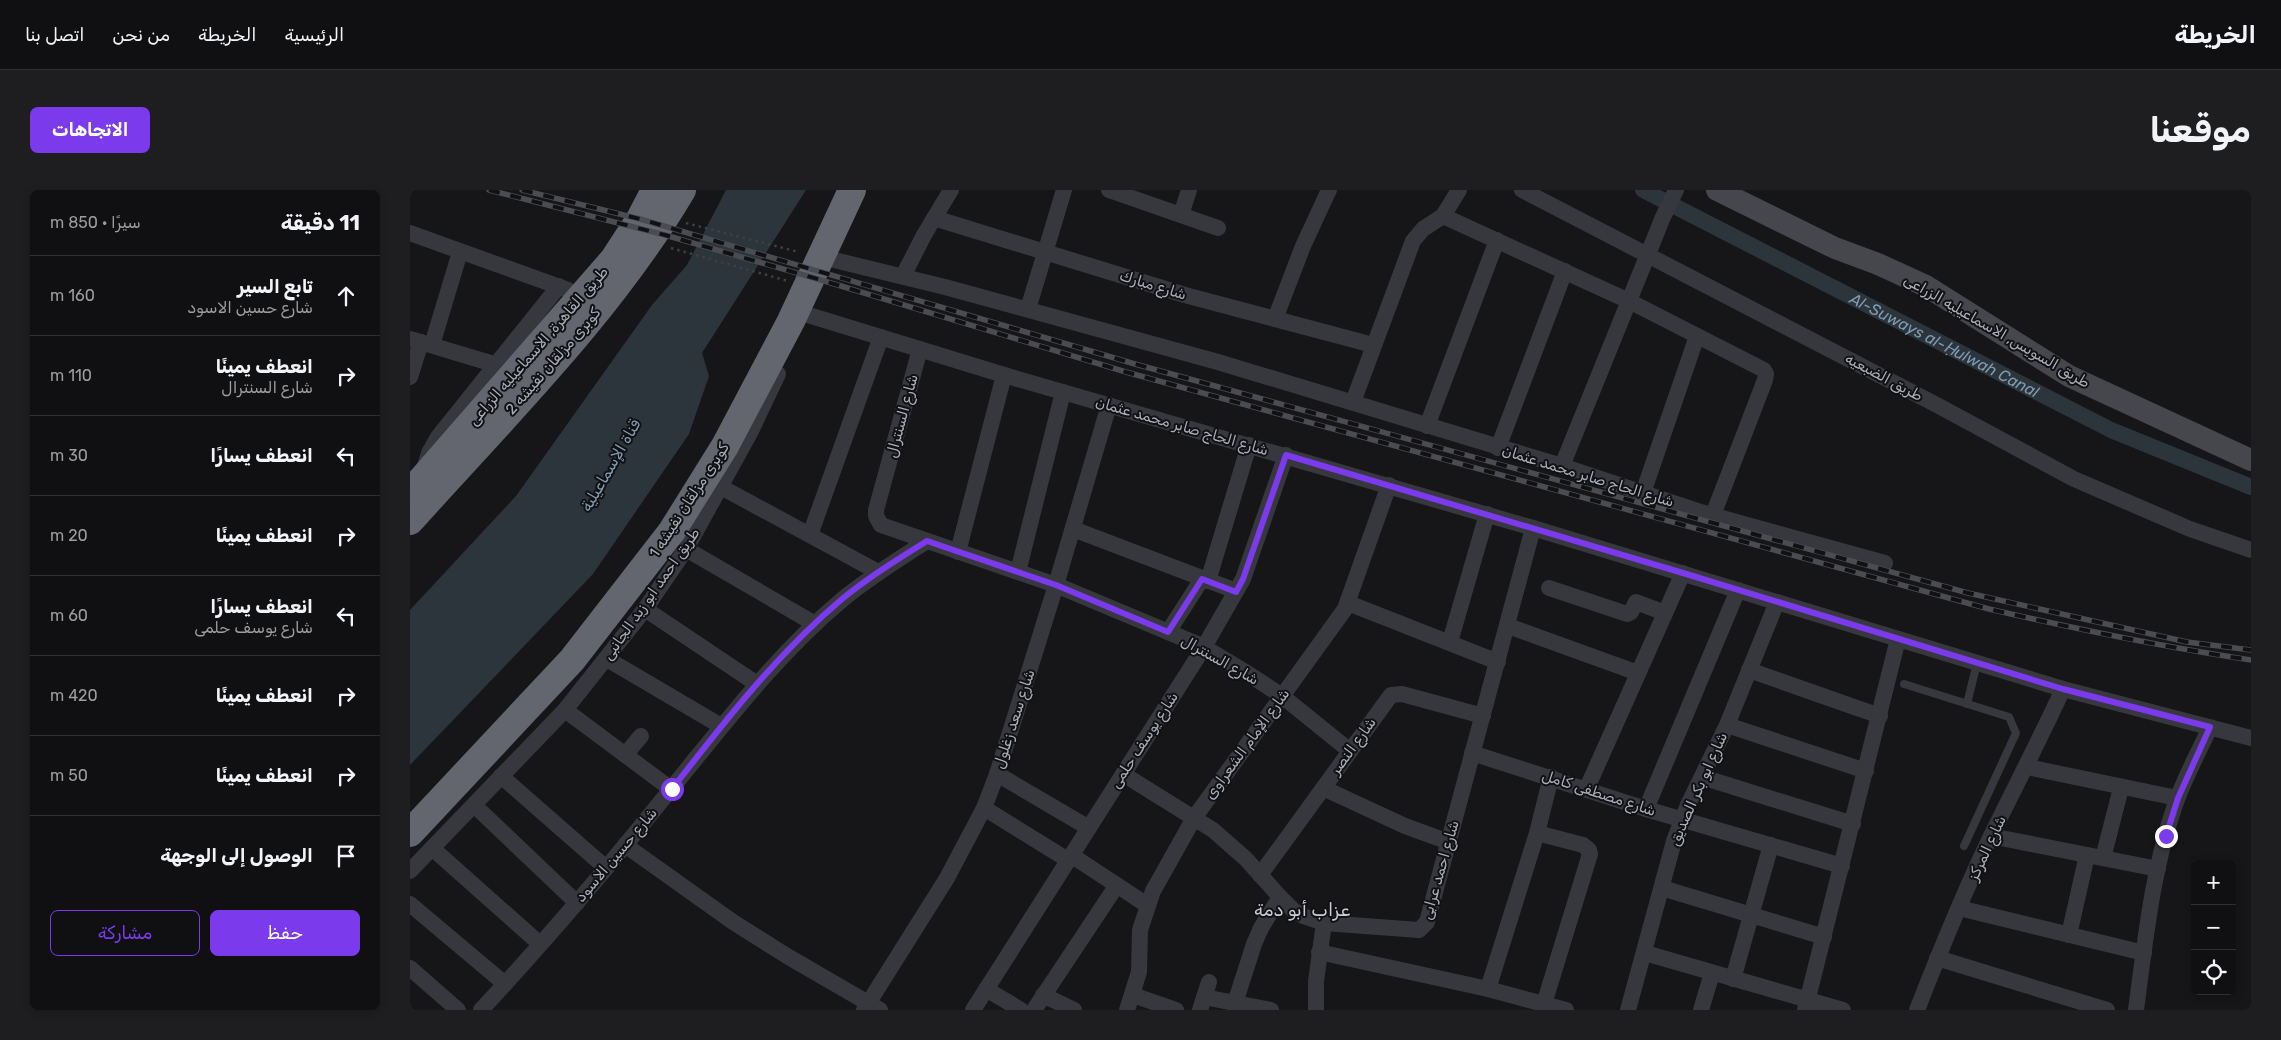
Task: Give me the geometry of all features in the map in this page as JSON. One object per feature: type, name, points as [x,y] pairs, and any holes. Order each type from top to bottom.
[{"type":"highway","name":"طريق القاهرة, الاسماعيليه الزراعى","points":[[420,484],[571,291],[614,259],[655,190]]},
{"type":"highway","name":"كوبرى مزلقان نفيشه 2","points":[[410,521],[420,484],[550,367],[605,301],[665,219],[682,190]]},
{"type":"highway","name":"كوبرى مزلقان نفيشه 1","points":[[410,833],[572,660],[672,531],[725,446],[791,321],[852,190]]},
{"type":"main road","name":"طريق السويس, الاسماعيليه الزراعى","points":[[1717,190],[1835,248],[1878,264],[1926,286],[2069,376],[2251,460]]},
{"type":"street","name":"طريق احمد ابو زيد الجانبى","points":[[410,871],[565,710],[646,609],[686,549],[750,433],[864,190]]},
{"type":"street","points":[[903,276],[951,190]]},
{"type":"street","points":[[1028,310],[1064,190]]},
{"type":"street","points":[[1109,190],[1218,228]]},
{"type":"street","points":[[1181,215],[1189,190]]},
{"type":"street","points":[[1275,319],[1303,246],[1329,190]]},
{"type":"street","points":[[1353,402],[1413,241],[1423,229],[1443,216],[1459,190]]},
{"type":"street","name":"طريق الضبعيه","points":[[1522,190],[1648,254],[2074,479],[2173,522],[2251,550]]},
{"type":"street","points":[[1562,466],[1674,195]]},
{"type":"street","points":[[1443,216],[1629,301],[1761,369],[1766,376],[1713,515]]},
{"type":"street","name":"شارع مبارك","points":[[934,218],[1185,295],[1373,345]]},
{"type":"street","points":[[410,233],[571,291],[497,365],[433,445],[426,461],[420,484]]},
{"type":"street","points":[[1427,426],[1497,240]]},
{"type":"street","points":[[410,377],[421,342],[460,252]]},
{"type":"street","name":"شارع الحاج صابر محمد عثمان","points":[[830,259],[903,276],[1218,362],[1562,466],[1713,515],[1885,562]]},
{"type":"street","points":[[1498,448],[1565,271]]},
{"type":"street","name":"شارع الحاج صابر محمد عثمان","points":[[806,314],[1004,375],[1487,514],[2063,689],[2251,738]]},
{"type":"street","points":[[1643,493],[1697,336]]},
{"type":"street","points":[[810,535],[881,337]]},
{"type":"street","points":[[421,342],[497,365]]},
{"type":"street","name":"شارع السنترال","points":[[920,349],[876,516],[881,525],[1056,585],[1204,647],[1282,696],[1350,751]]},
{"type":"street","points":[[958,552],[1004,375]]},
{"type":"street","points":[[1018,572],[1063,392]]},
{"type":"street","name":"شارع سعد زغلول","points":[[871,1008],[947,878],[984,808],[997,774],[1056,585],[1109,405]]},
{"type":"street","points":[[1168,632],[1205,580],[1249,445]]},
{"type":"street","name":"شارع يوسف حلمى","points":[[973,1010],[1204,647],[1236,592],[1243,579],[1286,455]]},
{"type":"street","name":"شارع الإمام الشعراوى","points":[[1130,1003],[1139,972],[1140,930],[1147,905],[1194,818],[1348,603],[1389,485]]},
{"type":"street","points":[[721,487],[878,572]]},
{"type":"street","points":[[1450,642],[1487,514]]},
{"type":"street","name":"شارع احمد عرابى","points":[[1123,774],[1194,818],[1230,844],[1293,910],[1324,923],[1415,932],[1422,928],[1427,922],[1533,528]]},
{"type":"street","points":[[1073,529],[1236,592]]},
{"type":"street","name":"شارع حسين الاسود","points":[[481,1010],[577,903],[757,684],[815,624],[844,598],[878,572],[927,541]]},
{"type":"street","points":[[686,549],[815,624]]},
{"type":"street","points":[[1587,788],[1683,573]]},
{"type":"street","points":[[1549,588],[1627,614],[1631,612],[1636,602],[1665,613]]},
{"type":"street","points":[[1646,809],[1738,590]]},
{"type":"street","name":"شارع ابو بكر الصديق","points":[[1628,1010],[1674,841],[1682,819],[1726,725],[1777,602]]},
{"type":"street","points":[[1348,603],[1498,662]]},
{"type":"street","points":[[646,609],[757,684]]},
{"type":"street","points":[[1508,626],[1638,674]]},
{"type":"street","points":[[1806,1005],[1898,640]]},
{"type":"street","points":[[607,659],[721,726]]},
{"type":"street","points":[[1750,670],[1880,716]]},
{"type":"street","name":"شارع المركز","points":[[1917,1010],[1937,958],[1991,836],[2027,767],[2063,689]]},
{"type":"street","name":"شارع النصر","points":[[1260,875],[1388,699],[1396,693],[1483,716]]},
{"type":"street","points":[[565,710],[672,789]]},
{"type":"street","points":[[1726,725],[1866,772]]},
{"type":"street","points":[[2136,1010],[2158,869],[2178,798],[2210,727]]},
{"type":"street","points":[[625,755],[641,736]]},
{"type":"street","name":"شارع مصطفى كامل","points":[[1472,753],[1587,788],[1646,809],[1842,866]]},
{"type":"street","points":[[2027,767],[2121,788],[2178,798]]},
{"type":"street","points":[[997,774],[1088,828]]},
{"type":"street","points":[[501,776],[606,868]]},
{"type":"street","points":[[1488,989],[1537,833],[1551,777]]},
{"type":"street","points":[[1702,777],[1853,824]]},
{"type":"street","points":[[1323,788],[1405,826],[1449,842]]},
{"type":"street","points":[[2069,935],[2095,857],[2121,788]]},
{"type":"street","points":[[474,805],[577,903]]},
{"type":"street","points":[[984,808],[1070,857],[1147,905]]},
{"type":"street","points":[[1537,833],[1583,845],[1590,850],[1544,1004]]},
{"type":"street","points":[[1991,836],[2158,869]]},
{"type":"street","points":[[625,845],[733,922],[871,1008]]},
{"type":"street","points":[[1733,978],[1770,845]]},
{"type":"street","points":[[432,848],[540,944]]},
{"type":"street","points":[[1034,1010],[1117,885]]},
{"type":"street","points":[[1662,888],[1824,937]]},
{"type":"street","points":[[1236,1003],[1254,944],[1261,928],[1280,897]]},
{"type":"street","points":[[410,904],[505,984]]},
{"type":"street","points":[[1959,908],[2144,953]]},
{"type":"street","points":[[1316,1010],[1319,952],[1324,923]]},
{"type":"street","points":[[1319,952],[1488,989],[1566,1010]]},
{"type":"street","points":[[1645,952],[1733,978],[1806,1005],[1843,1010]]},
{"type":"street","points":[[1937,958],[2107,1010]]},
{"type":"street","points":[[410,968],[458,1010]]},
{"type":"street","points":[[1702,1010],[1712,973]]},
{"type":"street","points":[[986,989],[1021,1010]]},
{"type":"street","points":[[1043,995],[1074,1010]]},
{"type":"street","points":[[1205,996],[1271,1010]]},
{"type":"street","points":[[1130,1003],[1176,1010]]},
{"type":"lane","points":[[1967,704],[1977,663]]},
{"type":"lane","points":[[1904,684],[2009,717],[2016,733],[1964,846]]},
{"type":"path","points":[[677,221],[801,252]]},
{"type":"path","points":[[664,246],[790,281]]},
{"type":"water","name":"قناة الإسماعيلية","points":[[726,190],[806,190],[702,353],[709,376],[689,434],[593,574],[410,765],[410,610],[516,496],[652,305],[687,265]]},
{"type":"waterway","name":"Al-Suways al-Ḥulwah Canal","points":[[1643,190],[2111,430],[2251,487]]},
{"type":"railway","points":[[489,190],[665,235],[1126,372],[1989,609],[2120,637],[2251,660]]},
{"type":"railway","points":[[522,190],[640,219],[1135,364],[1968,593],[2187,642],[2251,650]]},
{"type":"district","name":"عزاب أبو دمة","points":[[1302,910]]},
{"type":"route","points":[[672,789],[746,696],[815,624],[844,598],[878,572],[927,541],[1056,585],[1168,632],[1202,579],[1236,592],[1243,579],[1286,455],[2063,689],[2210,727],[2174,807],[2166,836]]}]
